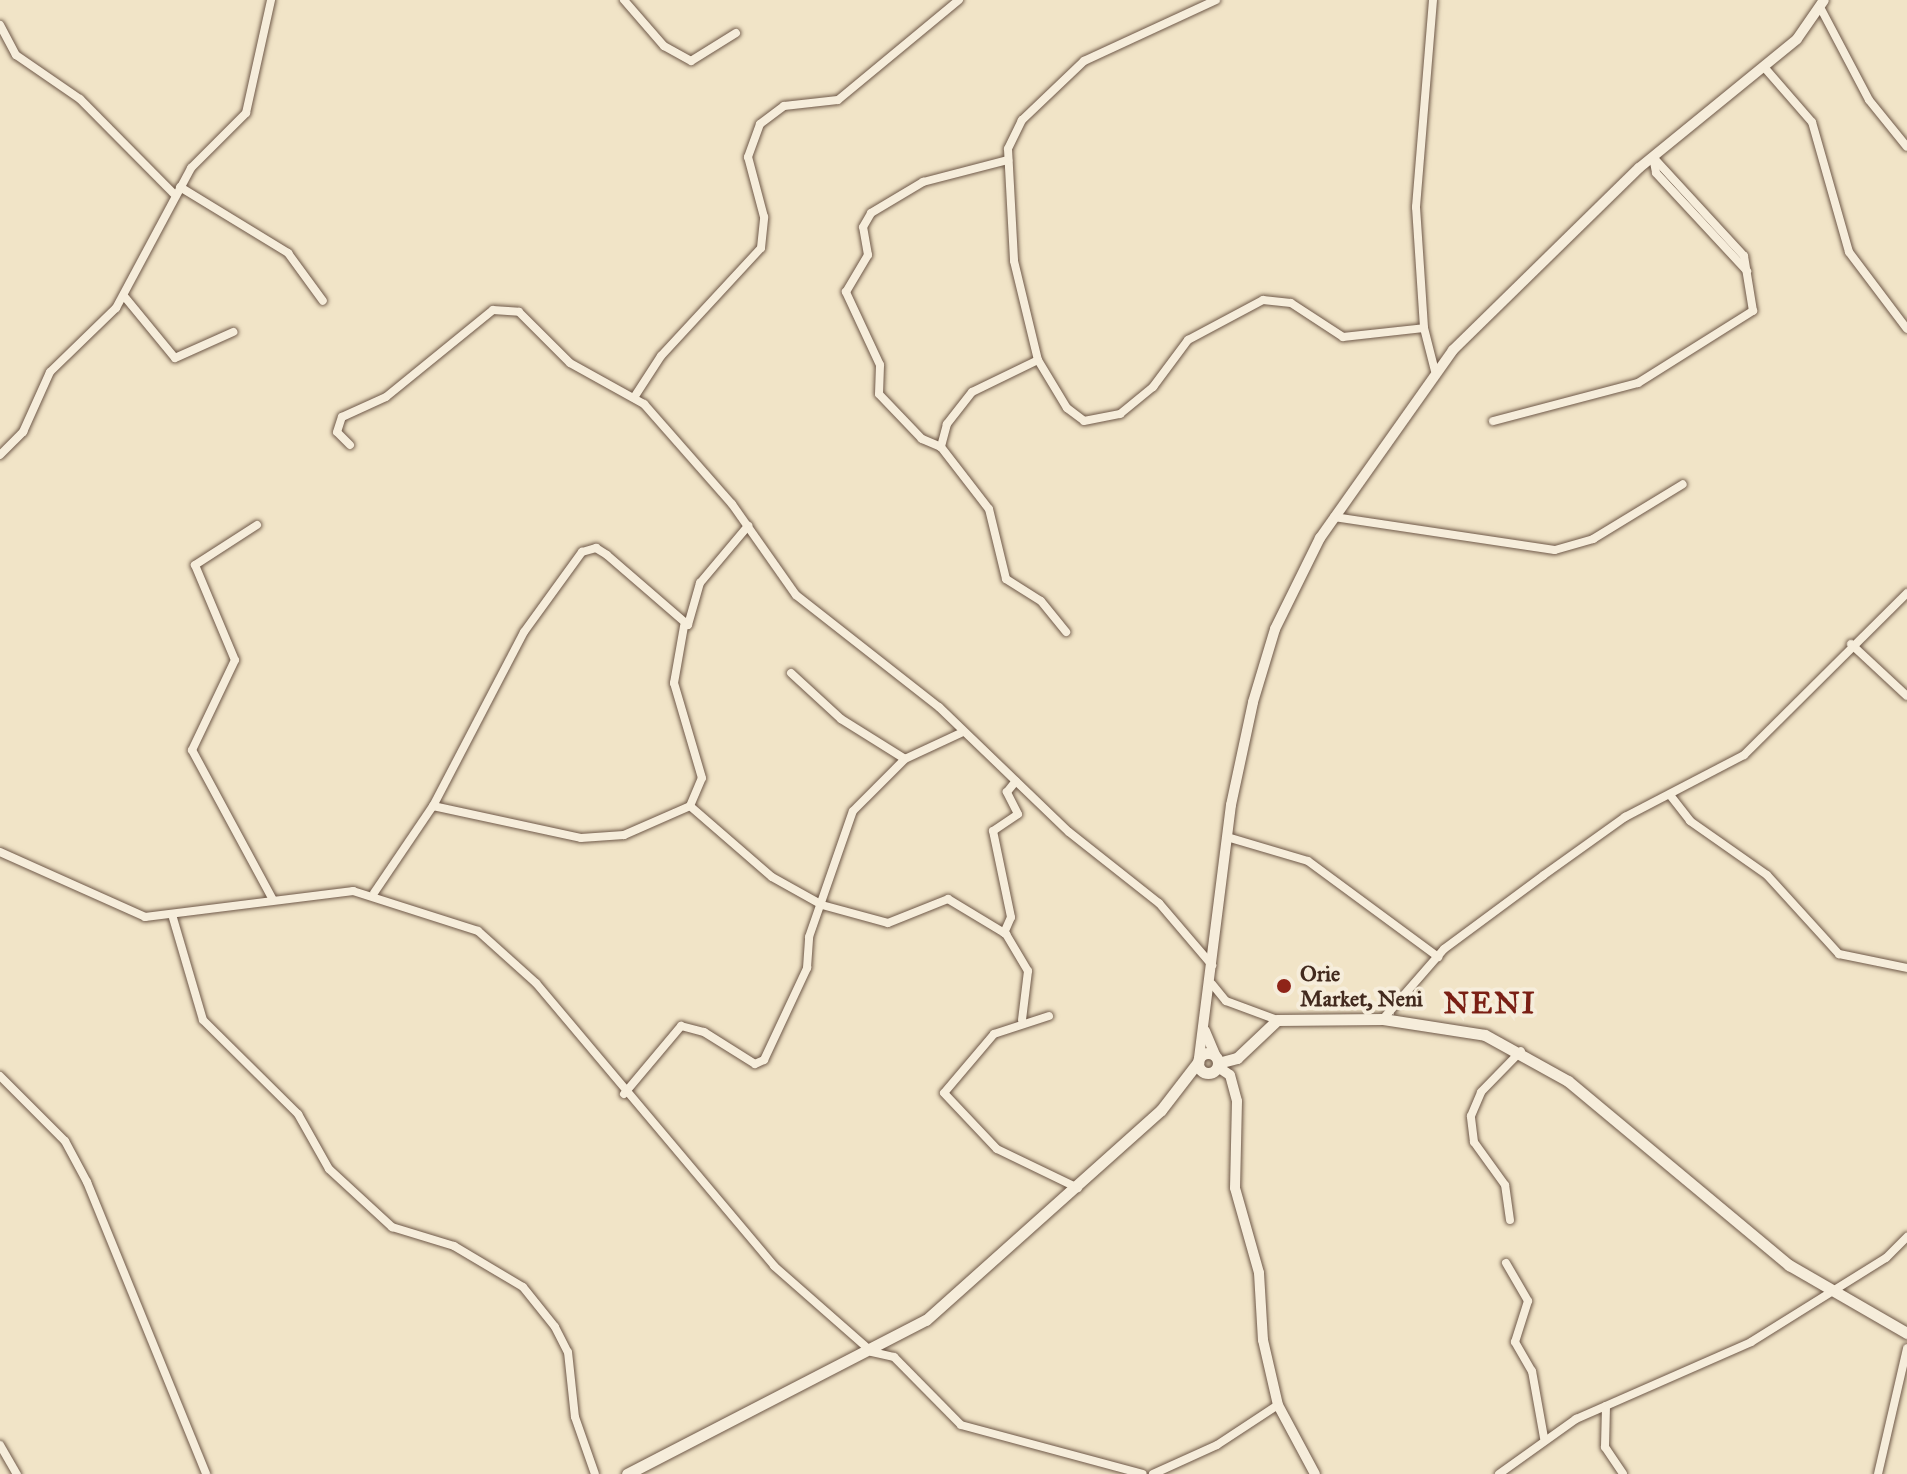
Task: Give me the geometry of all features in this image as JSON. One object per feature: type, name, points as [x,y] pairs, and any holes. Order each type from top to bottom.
[{"type":"main road","points":[[633,1473],[872,1352],[969,1289],[1172,1099],[1215,1065],[1237,1058],[1277,1020],[1383,1019],[1485,1035],[1521,1051],[1833,1293],[1907,1333]]},
{"type":"main road","points":[[1198,1060],[1215,1065]]},
{"type":"main road","points":[[1198,1060],[1215,1065]]},
{"type":"main road","points":[[1172,1099],[1198,1060]]},
{"type":"street","points":[[0,455],[23,432],[50,372],[124,296],[178,191],[246,113],[271,0]]},
{"type":"street","points":[[624,0],[664,46],[691,61],[736,33]]},
{"type":"street","points":[[635,396],[661,356],[761,248],[764,217],[748,157],[760,124],[784,106],[838,100],[959,0]]},
{"type":"street","points":[[1216,0],[1084,61],[1022,120],[1008,160],[1014,261],[1038,360],[1067,408],[1094,421],[1138,403],[1188,340],[1263,300],[1291,303],[1343,337],[1424,328]]},
{"type":"street","points":[[1433,0],[1416,148],[1424,328],[1435,371]]},
{"type":"street","points":[[1198,1060],[1212,984],[1227,837],[1263,664],[1292,590],[1334,517],[1435,371],[1653,157],[1764,67],[1822,4],[1869,100],[1907,147]]},
{"type":"street","points":[[0,27],[16,55],[80,99],[178,191],[288,253],[323,301]]},
{"type":"street","points":[[1764,67],[1812,122],[1849,252],[1907,329]]},
{"type":"street","points":[[1493,421],[1638,383],[1681,361],[1747,319],[1753,311],[1748,272],[1656,173],[1653,157]]},
{"type":"street","points":[[1008,160],[923,182],[871,213],[863,227],[868,255],[846,292],[880,365],[879,394],[922,439],[941,447],[989,509],[1006,579],[1041,601],[1066,632]]},
{"type":"street","points":[[124,296],[175,358],[233,332]]},
{"type":"street","points":[[350,445],[337,432],[342,417],[386,397],[499,308],[519,312],[577,368],[635,396],[748,526],[796,595],[939,707],[961,733],[1159,903],[1214,966]]},
{"type":"street","points":[[941,447],[947,424],[972,392],[1038,360]]},
{"type":"street","points":[[1334,517],[1555,550],[1593,539],[1683,484]]},
{"type":"street","points":[[257,525],[195,565],[235,660],[192,750],[273,900]]},
{"type":"street","points":[[433,806],[581,838],[624,835],[690,806],[702,778],[674,683],[684,626],[695,619],[700,583],[748,526]]},
{"type":"street","points":[[374,893],[433,806],[524,632],[582,552],[596,548],[607,555],[684,626]]},
{"type":"street","points":[[1383,1019],[1438,957],[1625,817],[1744,755],[1851,644],[1907,593]]},
{"type":"street","points":[[1851,644],[1907,696]]},
{"type":"street","points":[[791,673],[841,719],[905,759]]},
{"type":"street","points":[[624,1094],[681,1026],[704,1032],[755,1064],[764,1060],[807,968],[809,937],[847,821],[905,759],[961,733]]},
{"type":"street","points":[[1004,933],[1011,917],[993,831],[1018,814],[1007,792],[1016,781]]},
{"type":"street","points":[[1670,795],[1690,821],[1767,875],[1839,954],[1907,968]]},
{"type":"street","points":[[690,806],[772,877],[822,905],[888,923],[948,899],[1004,933],[1028,971],[1022,1020]]},
{"type":"street","points":[[1227,837],[1308,861],[1438,957]]},
{"type":"street","points":[[0,852],[127,912],[173,918],[273,900],[374,893],[478,931],[504,950],[774,1266],[872,1352],[894,1357],[969,1431],[1142,1474]]},
{"type":"street","points":[[173,918],[203,1020],[298,1114],[329,1169],[392,1227],[454,1246],[523,1287],[555,1327],[568,1352],[575,1417],[595,1474]]},
{"type":"street","points":[[1212,984],[1226,1001],[1277,1020]]},
{"type":"street","points":[[1049,1016],[1022,1020],[994,1034],[944,1093],[997,1149],[1078,1188]]},
{"type":"street","points":[[1205,1031],[1215,1065],[1230,1075],[1237,1101],[1235,1188],[1259,1273],[1263,1340],[1278,1405],[1315,1474]]},
{"type":"street","points":[[1510,1220],[1505,1185],[1474,1142],[1471,1116],[1481,1092],[1521,1051]]},
{"type":"street","points":[[0,1076],[65,1141],[87,1182],[206,1474]]},
{"type":"street","points":[[1499,1474],[1544,1438],[1606,1406],[1716,1360],[1833,1293],[1907,1237]]},
{"type":"street","points":[[1506,1263],[1528,1301],[1515,1342],[1532,1371],[1544,1438]]},
{"type":"street","points":[[1878,1474],[1907,1348]]},
{"type":"street","points":[[1153,1474],[1217,1445],[1278,1405]]},
{"type":"street","points":[[1606,1406],[1605,1447],[1623,1474]]},
{"type":"street","points":[[0,1445],[17,1474]]},
{"type":"place","name":"Orie Market, Neni","points":[[1284,986]]},
{"type":"district","name":"NENI","points":[[1490,1003]]}]
